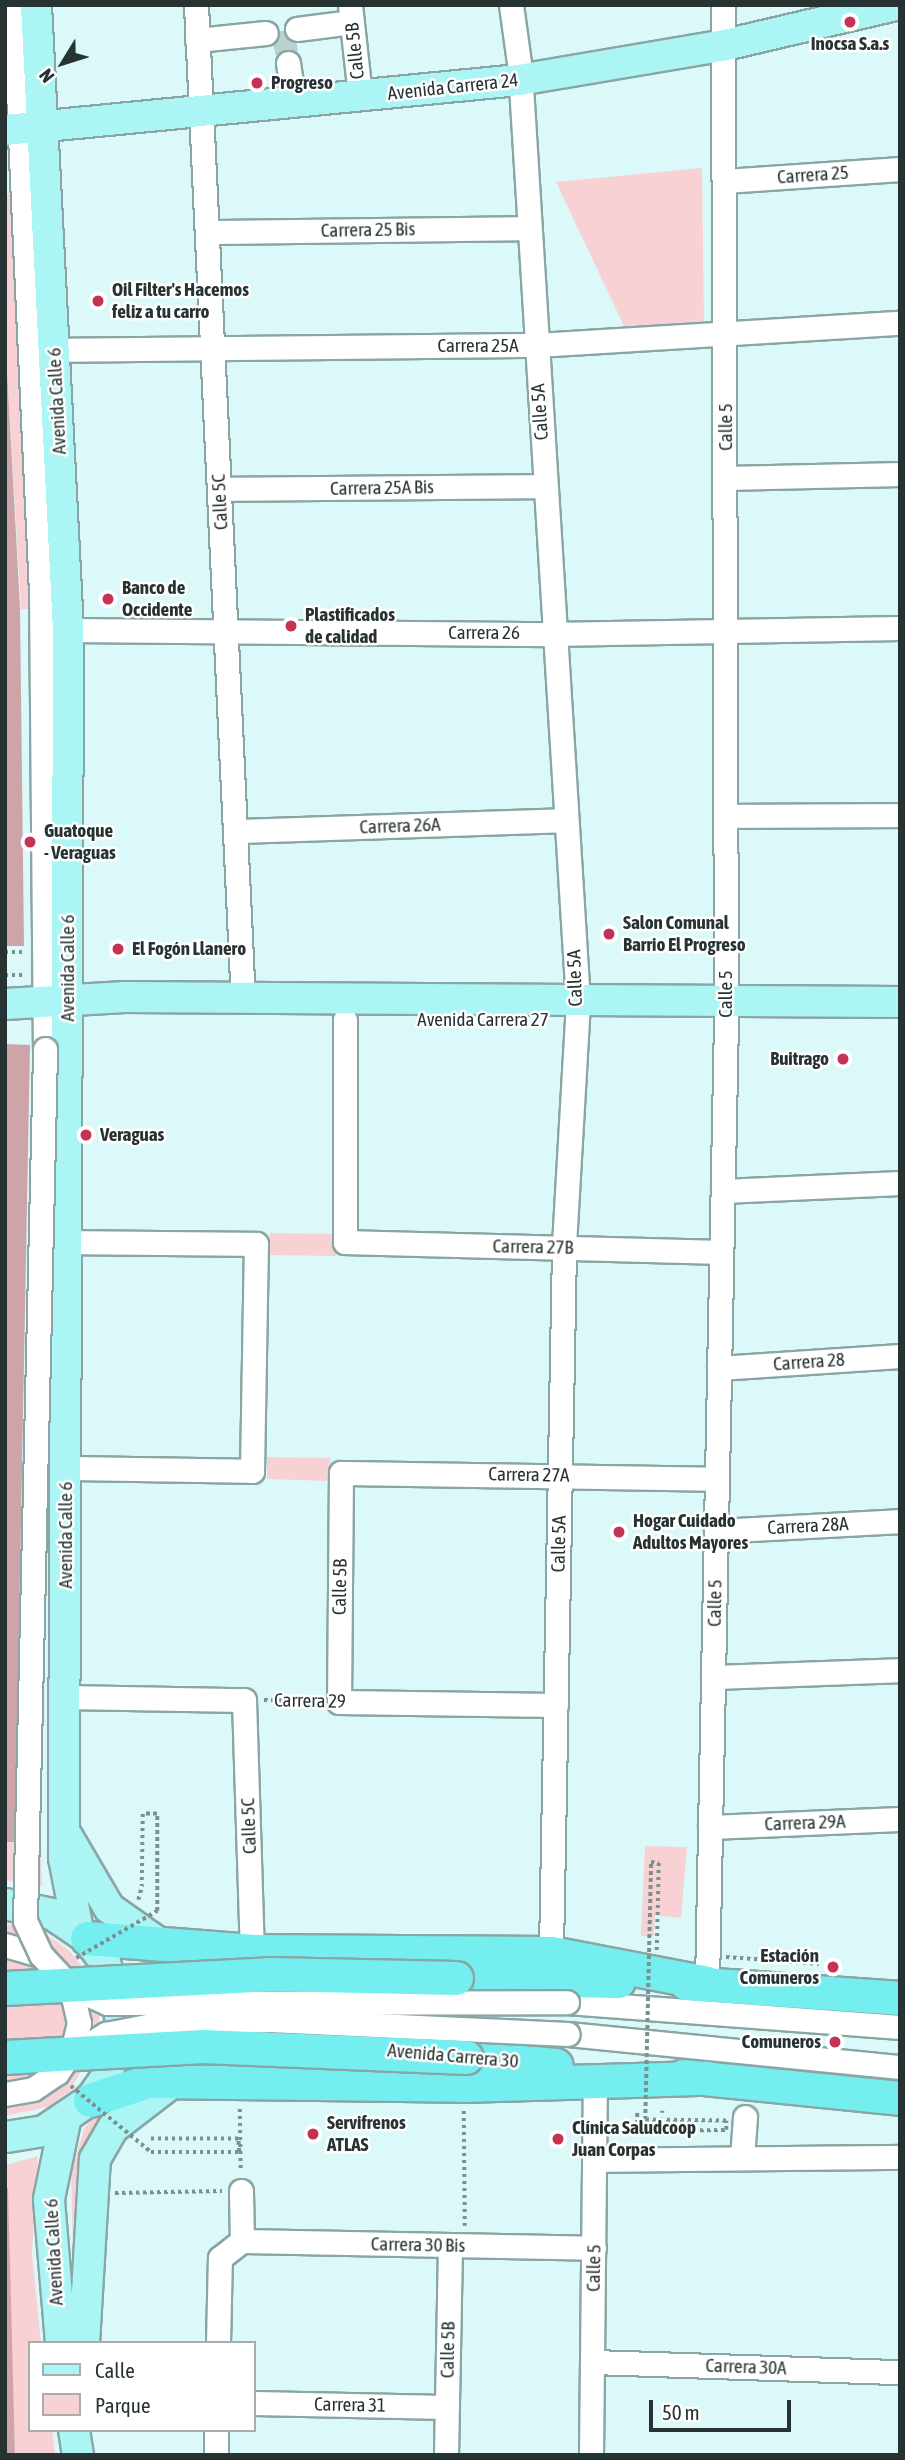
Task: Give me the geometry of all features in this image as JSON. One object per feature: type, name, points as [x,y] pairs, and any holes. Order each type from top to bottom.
[{"type":"highway","points":[[78,1943],[252,1951],[551,1953],[707,1983]]},
{"type":"highway","points":[[5,1987],[270,1974],[707,1983],[900,1998]]},
{"type":"highway","name":"Avenida Carrera 30","points":[[5,2057],[204,2046],[466,2057],[900,2098]]},
{"type":"highway","points":[[78,2110],[148,2081],[595,2081],[706,2078]]},
{"type":"main road","name":"Avenida Calle 6","points":[[36,5],[23,128],[55,350],[68,630],[57,1004],[67,1242],[65,1890],[78,1943]]},
{"type":"main road","name":"Avenida Carrera 24","points":[[23,128],[519,80],[725,45],[895,5]]},
{"type":"main road","name":"Avenida Carrera 27","points":[[5,1004],[57,1004],[125,997],[577,1011],[726,1011],[900,1002]]},
{"type":"main road","name":"Avenida Carrera 27","points":[[57,1004],[125,1014],[345,1020],[577,1011]]},
{"type":"main road","name":"Avenida Carrera 27","points":[[726,1011],[900,1020]]},
{"type":"main road","points":[[64,1829],[108,1908],[135,1932],[167,1947]]},
{"type":"main road","points":[[5,1904],[52,1914],[108,1971],[121,2019],[111,2067],[78,2110],[5,2137]]},
{"type":"main road","points":[[84,2341],[95,2159],[113,2128],[175,2080]]},
{"type":"main road","name":"Avenida Calle 6","points":[[61,2341],[49,2199],[78,2110]]},
{"type":"main road","points":[[74,2432],[78,2455]]},
{"type":"main road","points":[[78,2455],[80,2432]]},
{"type":"street","points":[[14,5],[23,128],[57,1004],[45,1049],[25,1920],[41,1955],[71,1987],[107,2003],[567,2003],[900,2027]]},
{"type":"street","name":"Calle 5C","points":[[196,5],[243,1000]]},
{"type":"street","name":"Calle 5A","points":[[510,5],[519,80],[577,1011],[564,1248],[551,1953]]},
{"type":"street","name":"Calle 5","points":[[707,1983],[726,1011],[723,5]]},
{"type":"street","points":[[297,29],[351,13]]},
{"type":"street","name":"Calle 5B","points":[[351,13],[360,96]]},
{"type":"street","points":[[197,40],[266,33]]},
{"type":"street","points":[[288,63],[294,103]]},
{"type":"street","name":"Carrera 25","points":[[725,181],[900,169]]},
{"type":"street","name":"Carrera 25 Bis","points":[[208,232],[528,229]]},
{"type":"street","name":"Carrera 25A","points":[[55,350],[213,346],[536,345],[900,323]]},
{"type":"street","points":[[726,478],[900,474]]},
{"type":"street","name":"Carrera 25A Bis","points":[[219,489],[545,486]]},
{"type":"street","name":"Carrera 26","points":[[68,630],[554,634],[900,628]]},
{"type":"street","points":[[726,816],[900,815]]},
{"type":"street","name":"Carrera 26A","points":[[235,831],[566,820]]},
{"type":"street","name":"Carrera 27B","points":[[345,1020],[345,1242],[721,1252]]},
{"type":"street","points":[[723,1191],[900,1183]]},
{"type":"street","points":[[66,1468],[252,1471],[256,1244],[67,1242]]},
{"type":"street","name":"Carrera 28","points":[[719,1368],[900,1356]]},
{"type":"street","name":"Calle 5B","points":[[339,1702],[341,1473]]},
{"type":"street","name":"Carrera 27A","points":[[341,1473],[717,1479]]},
{"type":"street","name":"Carrera 28A","points":[[716,1531],[900,1521]]},
{"type":"street","points":[[713,1677],[900,1670]]},
{"type":"street","points":[[65,1697],[244,1700]]},
{"type":"street","name":"Calle 5C","points":[[244,1700],[252,1951]]},
{"type":"street","name":"Carrera 29","points":[[339,1702],[556,1705]]},
{"type":"street","name":"Carrera 29A","points":[[710,1827],[900,1819]]},
{"type":"street","points":[[5,1945],[41,1955]]},
{"type":"street","points":[[64,2068],[79,2023],[71,1987]]},
{"type":"street","points":[[5,2094],[41,2084],[106,2034],[162,2023],[283,2021],[568,2034],[900,2067]]},
{"type":"street","name":"Calle 5","points":[[592,2455],[595,2081]]},
{"type":"street","points":[[743,2158],[745,2117]]},
{"type":"street","points":[[595,2160],[900,2157]]},
{"type":"street","points":[[218,2341],[220,2258],[243,2241],[242,2191]]},
{"type":"street","name":"Carrera 30 Bis","points":[[243,2241],[594,2248]]},
{"type":"street","name":"Calle 5B","points":[[446,2455],[457,2245]]},
{"type":"street","name":"Carrera 30A","points":[[593,2362],[900,2372]]},
{"type":"street","name":"Carrera 31","points":[[256,2403],[447,2407]]},
{"type":"street","points":[[216,2432],[216,2455]]},
{"type":"path","points":[[19,968],[19,975]]},
{"type":"path","points":[[5,975],[37,976]]},
{"type":"path","name":"Carrera 29","points":[[244,1700],[339,1702]]},
{"type":"path","points":[[78,1943],[157,1911],[157,1814],[143,1814],[142,1886]]},
{"type":"path","points":[[637,2112],[637,2131],[726,2130],[726,2121],[645,2120],[651,1862],[659,1863],[657,1951]]},
{"type":"path","points":[[64,2068],[151,2152],[239,2152],[239,2139],[148,2139]]},
{"type":"path","points":[[457,2245],[464,2105]]},
{"type":"path","points":[[106,2193],[242,2191],[240,2109]]},
{"type":"green space","points":[[702,168],[704,325],[624,326],[556,182]]},
{"type":"green space","points":[[5,194],[17,194],[32,609],[21,609],[5,334]]},
{"type":"green space","points":[[270,1233],[336,1234],[336,1256],[270,1255]]},
{"type":"green space","points":[[267,1457],[330,1458],[329,1481],[267,1479]]},
{"type":"green space","points":[[5,1842],[41,1843],[42,1886],[5,1880]]},
{"type":"green space","points":[[645,1846],[687,1847],[681,1918],[655,1915],[654,1936],[641,1936]]},
{"type":"green space","points":[[13,1924],[44,1933],[70,1951],[89,1976],[99,2006],[99,2038],[70,2091],[47,2107],[5,2116],[5,1925]]},
{"type":"green space","points":[[108,2105],[116,2115],[75,2331],[71,2171],[85,2127]]},
{"type":"green space","points":[[38,2156],[32,2253],[41,2341],[28,2341],[28,2432],[52,2432],[55,2455],[15,2455],[5,2165]]},
{"type":"shaded area","points":[[5,334],[20,608],[24,946],[5,946]]},
{"type":"shaded area","points":[[5,1044],[30,1045],[15,1842],[5,1842]]},
{"type":"shaded area","points":[[5,2188],[8,2188],[15,2455],[5,2455]]},
{"type":"tunnel","points":[[283,30],[288,63]]},
{"type":"place","name":"Inocsa S.a.s","points":[[850,22]]},
{"type":"place","name":"Progreso","points":[[257,83]]},
{"type":"place","name":"Oil Filter's Hacemos feliz a tu carro","points":[[98,301]]},
{"type":"place","name":"Banco de Occidente","points":[[108,599]]},
{"type":"place","name":"Plastificados de calidad","points":[[291,626]]},
{"type":"place","name":"Guatoque - Veraguas","points":[[30,842]]},
{"type":"place","name":"Salon Comunal Barrio El Progreso","points":[[609,934]]},
{"type":"place","name":"El Fogón Llanero","points":[[118,949]]},
{"type":"place","name":"Buitrago","points":[[843,1059]]},
{"type":"place","name":"Veraguas","points":[[86,1135]]},
{"type":"place","name":"Hogar Cuidado Adultos Mayores","points":[[619,1532]]},
{"type":"place","name":"Estación Comuneros","points":[[833,1967]]},
{"type":"place","name":"Comuneros","points":[[835,2042]]},
{"type":"place","name":"Servifrenos ATLAS","points":[[313,2134]]},
{"type":"place","name":"Clínica Saludcoop Juan Corpas","points":[[558,2139]]}]
